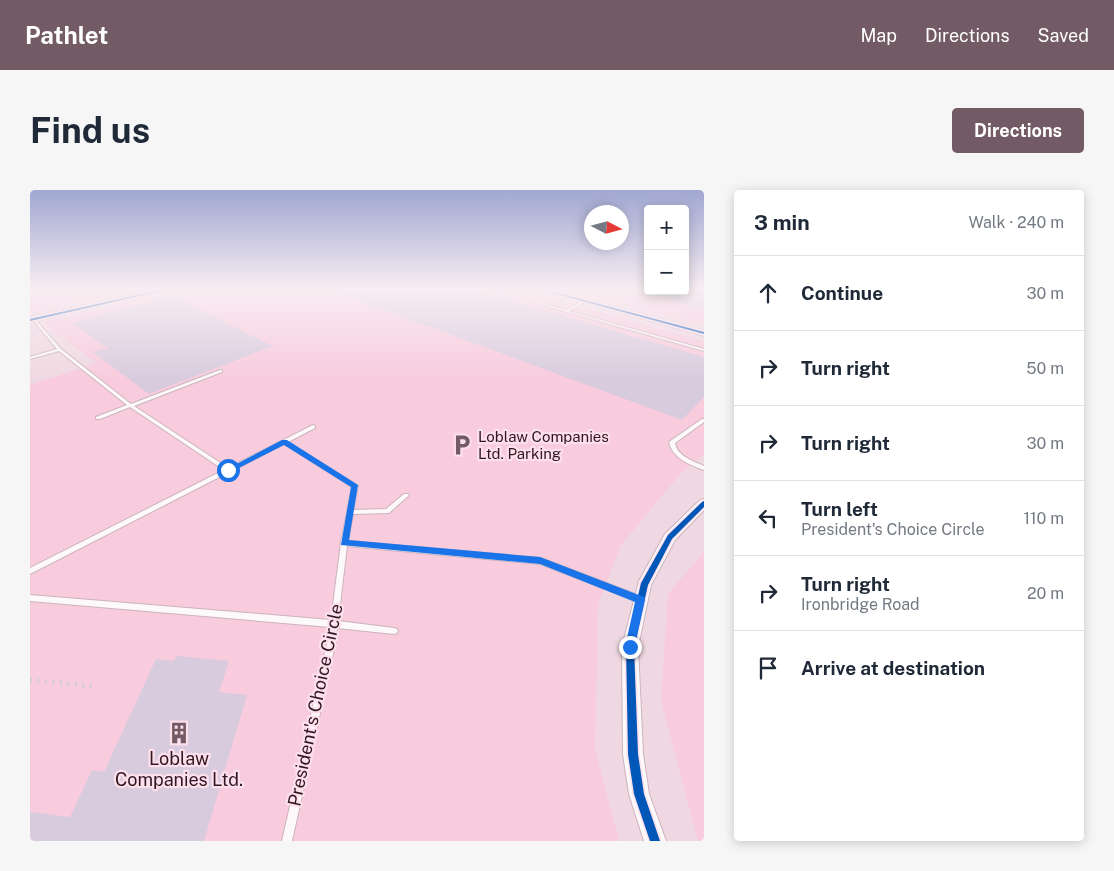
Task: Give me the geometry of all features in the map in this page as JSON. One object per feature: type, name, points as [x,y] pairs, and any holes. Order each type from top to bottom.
[{"type":"street","points":[[651,319],[704,334]]},
{"type":"street","points":[[656,841],[639,794],[632,754],[630,647],[644,585],[670,537],[704,503]]},
{"type":"lane","points":[[32,319],[60,350],[130,405],[228,470]]},
{"type":"lane","points":[[596,319],[704,350]]},
{"type":"lane","points":[[30,358],[60,350]]},
{"type":"lane","points":[[98,418],[221,371]]},
{"type":"lane","points":[[704,420],[672,442],[673,448],[684,459],[704,468]]},
{"type":"lane","points":[[30,571],[314,427]]},
{"type":"lane","name":"President's Choice Circle","points":[[285,442],[355,486],[344,542],[334,624],[287,841]]},
{"type":"lane","points":[[350,512],[374,513],[387,510],[406,495]]},
{"type":"lane","points":[[344,542],[540,561],[640,600]]},
{"type":"lane","points":[[30,598],[334,624],[394,631]]},
{"type":"path","points":[[30,680],[93,686]]},
{"type":"shaded area","points":[[54,319],[626,319],[704,341],[704,454],[681,473],[621,545],[598,605],[595,749],[619,841],[30,841],[30,385],[96,363],[42,322]]},
{"type":"shaded area","points":[[682,319],[704,319],[704,325]]},
{"type":"shaded area","points":[[704,552],[704,841],[698,841],[661,700],[668,594]]},
{"type":"building","points":[[85,319],[219,319],[273,346],[149,394],[93,352],[108,348],[72,323]]},
{"type":"building","points":[[409,319],[575,319],[704,357],[704,397],[682,420]]},
{"type":"building","name":"Loblaw Companies Ltd.","points":[[176,656],[229,661],[219,692],[247,695],[204,841],[30,841],[30,812],[70,817],[92,770],[104,772],[156,659],[174,661]]},
{"type":"cycle path","points":[[653,319],[704,333]]},
{"type":"cycle path","points":[[655,841],[639,794],[633,754],[630,647],[644,585],[670,537],[704,503]]},
{"type":"place","name":"Loblaw Companies Ltd. Parking","points":[[462,445]]},
{"type":"place","name":"Loblaw Companies Ltd.","points":[[179,733]]},
{"type":"route","points":[[228,470],[285,442],[288,446],[355,486],[344,542],[540,561],[640,600],[630,647]]}]
